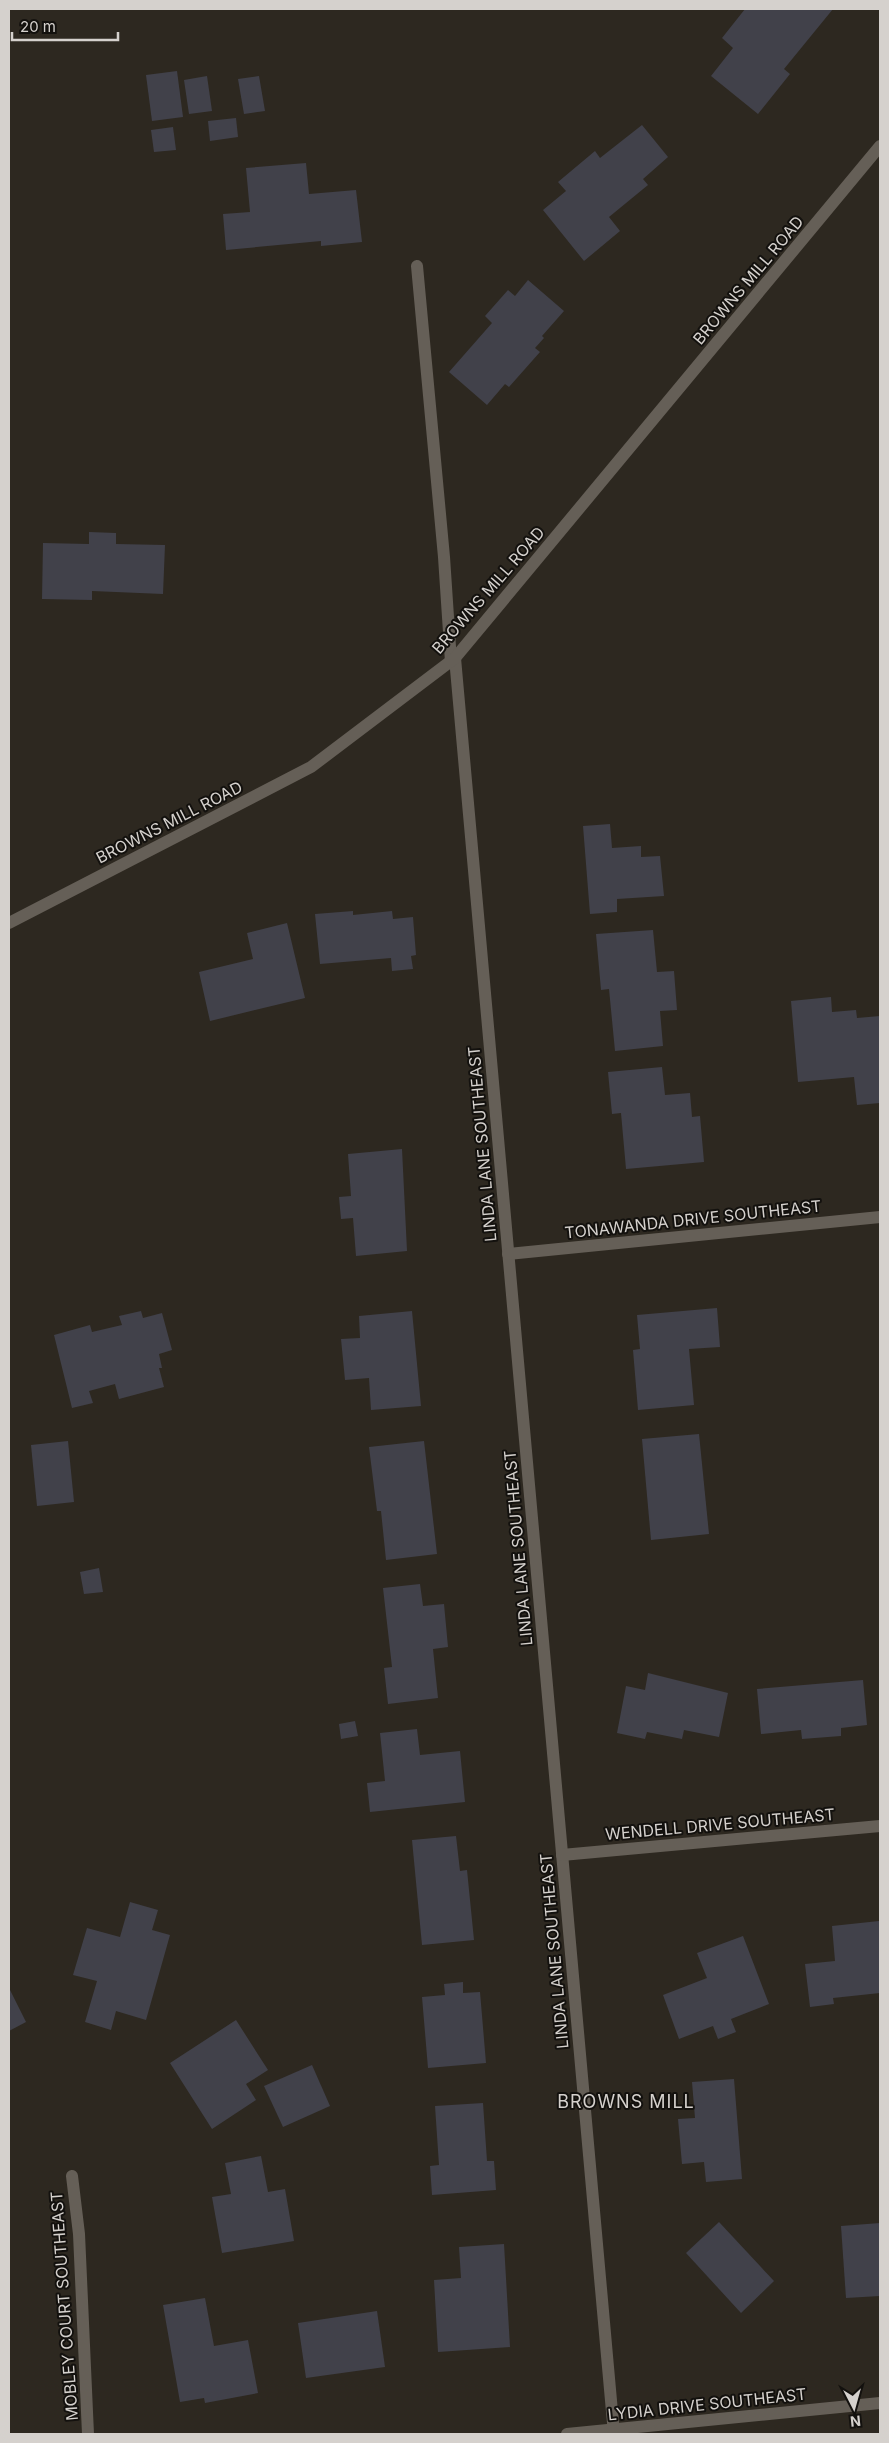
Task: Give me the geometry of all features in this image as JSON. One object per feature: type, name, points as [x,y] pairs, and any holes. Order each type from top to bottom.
[{"type":"street","name":"BROWNS MILL ROAD","points":[[9,923],[311,767],[453,660],[880,146]]},
{"type":"street","name":"LINDA LANE SOUTHEAST","points":[[417,266],[508,1254],[613,2432]]},
{"type":"street","name":"TONAWANDA DRIVE SOUTHEAST","points":[[508,1254],[880,1217]]},
{"type":"street","name":"WENDELL DRIVE SOUTHEAST","points":[[562,1854],[880,1826]]},
{"type":"street","name":"MOBLEY COURT SOUTHEAST","points":[[72,2176],[79,2234],[88,2434]]},
{"type":"street","name":"LYDIA DRIVE SOUTHEAST","points":[[567,2434],[613,2432],[880,2403]]},
{"type":"building","points":[[745,9],[833,9],[784,69],[790,74],[758,114],[711,76],[733,48],[722,38]]},
{"type":"building","points":[[177,71],[183,117],[152,121],[146,75]]},
{"type":"building","points":[[207,76],[212,111],[189,114],[184,80]]},
{"type":"building","points":[[259,76],[265,111],[244,114],[238,79]]},
{"type":"building","points":[[236,118],[238,137],[210,141],[208,121]]},
{"type":"building","points":[[642,125],[668,157],[643,179],[648,185],[609,217],[620,231],[584,261],[543,210],[566,191],[558,182],[595,151],[600,158]]},
{"type":"building","points":[[173,127],[176,150],[154,152],[151,130]]},
{"type":"building","points":[[306,163],[309,194],[356,190],[362,242],[321,246],[321,241],[226,250],[223,214],[250,212],[246,168]]},
{"type":"building","points":[[528,280],[564,311],[542,336],[544,338],[535,348],[540,352],[509,387],[505,384],[487,405],[449,372],[492,323],[485,316],[508,290],[515,296]]},
{"type":"building","points":[[89,532],[116,533],[116,544],[165,545],[163,594],[92,591],[92,600],[42,599],[43,543],[89,544]]},
{"type":"building","points":[[610,824],[612,848],[641,846],[641,857],[660,856],[664,896],[617,899],[617,912],[590,914],[583,826]]},
{"type":"building","points":[[353,911],[353,915],[392,911],[393,919],[413,917],[416,955],[411,956],[413,969],[392,971],[391,958],[320,964],[315,914]]},
{"type":"building","points":[[287,923],[305,998],[210,1021],[199,972],[253,959],[247,933]]},
{"type":"building","points":[[653,930],[657,972],[674,971],[677,1010],[660,1011],[663,1046],[615,1051],[609,989],[601,990],[596,934]]},
{"type":"building","points":[[831,997],[832,1012],[856,1010],[857,1018],[880,1016],[880,1103],[857,1105],[854,1077],[798,1082],[791,1001]]},
{"type":"building","points":[[662,1067],[665,1095],[690,1093],[692,1117],[700,1116],[704,1162],[626,1169],[621,1113],[612,1114],[608,1072]]},
{"type":"building","points":[[402,1149],[407,1251],[356,1256],[353,1218],[341,1219],[339,1197],[351,1196],[348,1154]]},
{"type":"building","points":[[717,1308],[720,1347],[689,1349],[694,1405],[638,1410],[633,1350],[640,1349],[637,1315]]},
{"type":"building","points":[[141,1311],[143,1318],[162,1313],[172,1350],[159,1354],[162,1368],[159,1368],[164,1387],[119,1399],[115,1384],[89,1391],[93,1403],[72,1408],[54,1335],[90,1325],[92,1332],[122,1325],[119,1316]]},
{"type":"building","points":[[412,1311],[421,1406],[371,1410],[369,1378],[345,1380],[341,1339],[360,1338],[359,1316]]},
{"type":"building","points":[[699,1434],[709,1534],[651,1540],[642,1439]]},
{"type":"building","points":[[68,1441],[74,1502],[37,1506],[31,1445]]},
{"type":"building","points":[[424,1441],[437,1554],[386,1560],[381,1511],[377,1511],[369,1447]]},
{"type":"building","points":[[99,1568],[103,1592],[84,1594],[80,1572]]},
{"type":"building","points":[[420,1584],[423,1606],[444,1604],[448,1647],[433,1649],[438,1698],[388,1704],[384,1668],[392,1667],[383,1588]]},
{"type":"building","points":[[648,1673],[728,1693],[719,1737],[684,1730],[682,1739],[647,1732],[645,1739],[617,1733],[626,1686],[645,1690]]},
{"type":"building","points":[[863,1680],[867,1725],[841,1728],[841,1736],[802,1739],[801,1730],[761,1734],[757,1689]]},
{"type":"building","points":[[355,1721],[358,1736],[341,1739],[339,1724]]},
{"type":"building","points":[[417,1729],[420,1755],[460,1751],[465,1802],[370,1812],[367,1783],[385,1781],[380,1733]]},
{"type":"building","points":[[456,1836],[460,1871],[467,1870],[474,1940],[422,1945],[412,1840]]},
{"type":"building","points":[[130,1902],[158,1910],[152,1930],[170,1935],[146,2020],[116,2011],[111,2030],[85,2022],[97,1981],[73,1975],[87,1928],[120,1937]]},
{"type":"building","points":[[879,1921],[880,1993],[833,1998],[834,2004],[810,2007],[805,1964],[835,1961],[832,1926]]},
{"type":"building","points":[[743,1936],[769,2004],[731,2019],[736,2032],[718,2039],[713,2026],[679,2039],[663,1995],[707,1978],[697,1953]]},
{"type":"building","points":[[463,1982],[463,1993],[480,1992],[486,2063],[428,2068],[422,1997],[445,1995],[444,1984]]},
{"type":"building","points":[[9,1988],[26,2022],[9,2031]]},
{"type":"building","points":[[236,2020],[268,2070],[246,2084],[256,2100],[212,2129],[170,2063]]},
{"type":"building","points":[[312,2065],[330,2106],[283,2127],[264,2086]]},
{"type":"building","points":[[734,2079],[742,2179],[706,2182],[704,2162],[682,2164],[678,2119],[695,2118],[692,2082]]},
{"type":"building","points":[[483,2103],[487,2161],[494,2161],[496,2190],[432,2195],[430,2166],[439,2165],[435,2106]]},
{"type":"building","points":[[261,2156],[268,2192],[285,2189],[294,2241],[222,2253],[212,2197],[231,2194],[225,2163]]},
{"type":"building","points":[[719,2222],[774,2281],[741,2313],[686,2253]]},
{"type":"building","points":[[880,2223],[880,2296],[846,2298],[841,2226]]},
{"type":"building","points":[[504,2244],[510,2347],[438,2352],[434,2280],[461,2278],[459,2247]]},
{"type":"building","points":[[205,2298],[214,2346],[248,2340],[258,2393],[205,2403],[204,2398],[180,2402],[163,2305]]},
{"type":"building","points":[[377,2311],[385,2367],[306,2378],[298,2323]]},
{"type":"district","name":"BROWNS MILL","points":[[626,2101]]}]
